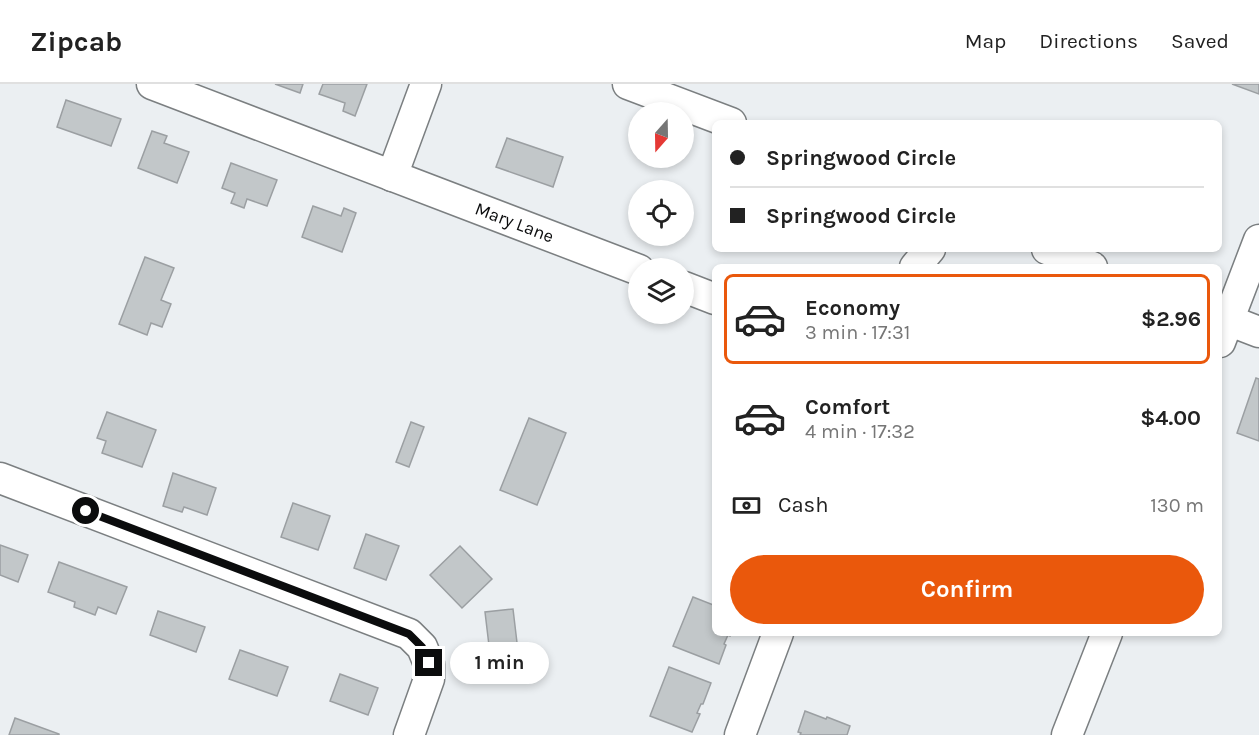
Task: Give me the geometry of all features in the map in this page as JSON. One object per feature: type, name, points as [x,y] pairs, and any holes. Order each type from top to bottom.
[{"type":"street","name":"Mary Lane","points":[[152,84],[628,266]]},
{"type":"street","points":[[392,176],[426,84]]},
{"type":"street","points":[[628,84],[723,120]]},
{"type":"street","points":[[1259,240],[1222,326],[1259,332]]},
{"type":"street","points":[[918,264],[928,252]]},
{"type":"street","points":[[1054,252],[1084,264]]},
{"type":"street","points":[[694,291],[712,298]]},
{"type":"street","points":[[0,478],[409,634],[422,647],[429,663],[429,679],[409,735]]},
{"type":"street","points":[[740,735],[777,636]]},
{"type":"street","points":[[1067,735],[1106,636]]},
{"type":"building","points":[[275,84],[303,84],[300,93]]},
{"type":"building","points":[[323,84],[367,84],[355,116],[343,111],[345,103],[319,94]]},
{"type":"building","points":[[1232,84],[1259,84],[1259,94]]},
{"type":"building","points":[[66,100],[121,119],[111,146],[57,127]]},
{"type":"building","points":[[152,131],[167,136],[164,143],[189,152],[177,183],[138,168]]},
{"type":"building","points":[[507,138],[563,157],[553,187],[496,167]]},
{"type":"building","points":[[231,163],[277,180],[267,206],[247,199],[244,208],[231,203],[235,193],[222,188]]},
{"type":"building","points":[[313,206],[341,216],[344,208],[356,213],[342,252],[302,237]]},
{"type":"building","points":[[145,257],[174,268],[161,300],[171,304],[162,327],[151,323],[147,335],[119,324]]},
{"type":"building","points":[[1256,378],[1259,379],[1259,441],[1237,433]]},
{"type":"building","points":[[107,412],[156,430],[142,467],[102,453],[106,441],[97,438]]},
{"type":"building","points":[[529,418],[566,433],[537,505],[500,490]]},
{"type":"building","points":[[411,422],[424,427],[409,467],[396,462]]},
{"type":"building","points":[[173,473],[216,488],[207,515],[184,507],[182,512],[163,506]]},
{"type":"building","points":[[293,503],[330,516],[318,550],[281,537]]},
{"type":"building","points":[[366,534],[399,546],[386,580],[354,568]]},
{"type":"building","points":[[0,545],[28,555],[18,582],[0,575]]},
{"type":"building","points":[[460,546],[492,579],[462,608],[430,575]]},
{"type":"building","points":[[59,562],[127,587],[116,614],[98,607],[95,615],[74,607],[75,602],[48,592]]},
{"type":"building","points":[[693,597],[712,604],[712,636],[728,636],[719,664],[673,646]]},
{"type":"building","points":[[513,609],[518,651],[490,654],[485,612]]},
{"type":"building","points":[[158,611],[205,627],[196,652],[150,635]]},
{"type":"building","points":[[240,650],[288,667],[277,696],[229,679]]},
{"type":"building","points":[[669,667],[711,683],[697,713],[700,714],[692,732],[650,716]]},
{"type":"building","points":[[340,674],[378,688],[368,715],[330,701]]},
{"type":"building","points":[[805,711],[850,726],[847,735],[800,735],[801,733],[798,732]]},
{"type":"building","points":[[15,718],[59,734],[59,735],[9,735]]},
{"type":"route","points":[[86,511],[409,634],[422,647],[429,663]]}]
